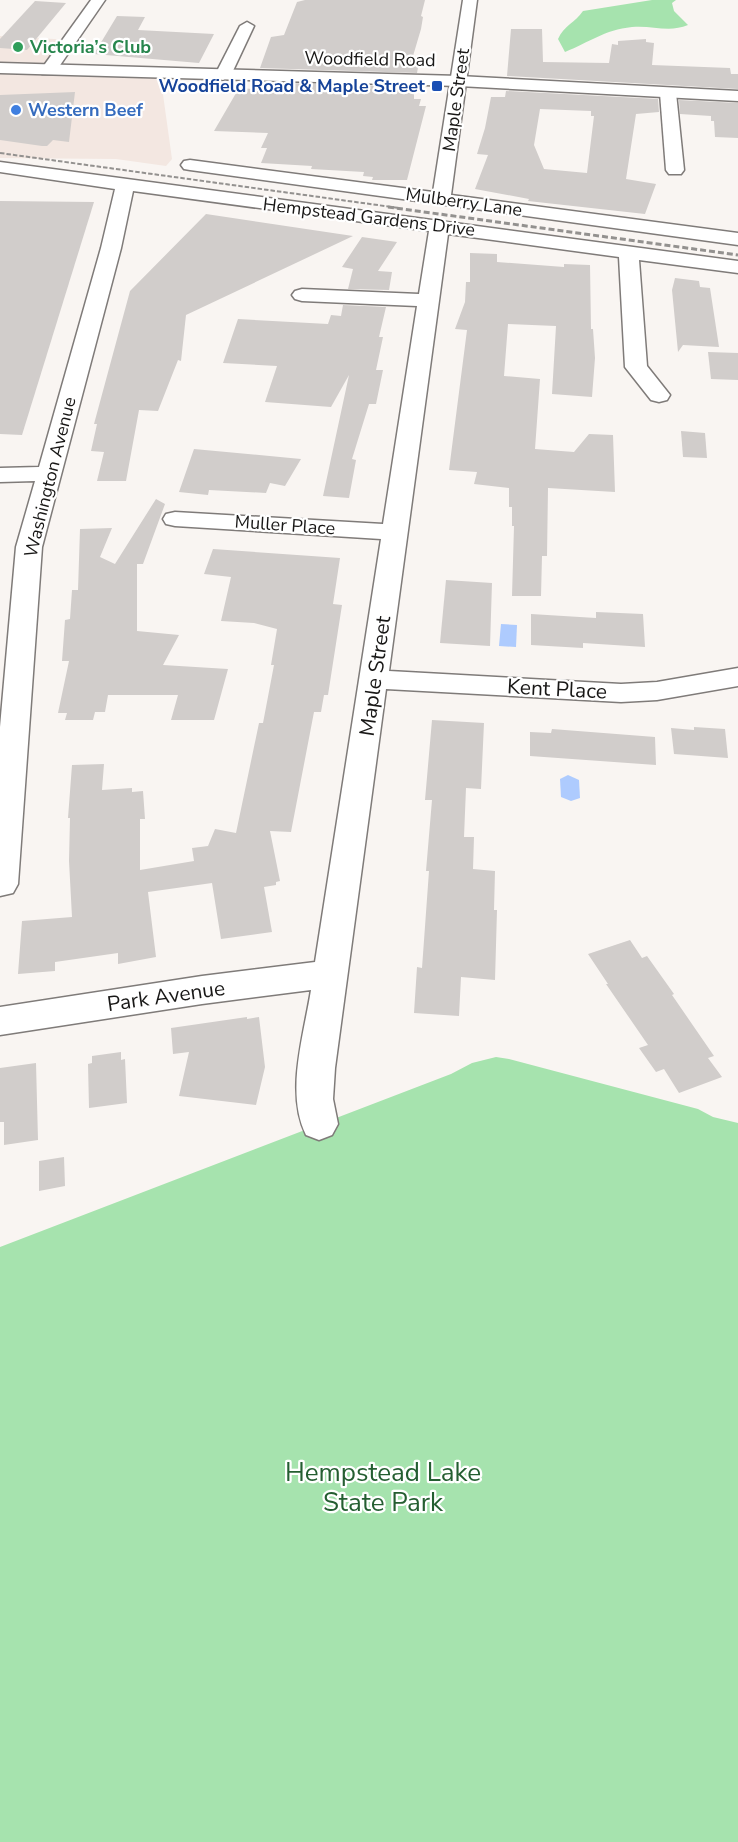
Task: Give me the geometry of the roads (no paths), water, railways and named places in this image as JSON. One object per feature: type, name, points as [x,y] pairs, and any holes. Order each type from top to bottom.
[{"type":"street","points":[[48,71],[98,0]]},
{"type":"street","name":"Maple Street","points":[[441,199],[470,0]]},
{"type":"street","points":[[223,75],[247,26]]},
{"type":"street","name":"Woodfield Road","points":[[0,68],[459,81],[738,96]]},
{"type":"street","points":[[668,93],[675,170]]},
{"type":"street","name":"Mulberry Lane","points":[[190,165],[738,239]]},
{"type":"street","name":"Hempstead Gardens Drive","points":[[0,167],[738,267]]},
{"type":"street","name":"Washington Avenue","points":[[2,884],[29,547],[111,248],[126,185]]},
{"type":"street","name":"Maple Street","points":[[319,1124],[315,1099],[316,1068],[332,974],[439,227]]},
{"type":"street","points":[[629,253],[636,367],[659,395]]},
{"type":"street","points":[[302,295],[427,300]]},
{"type":"street","points":[[0,475],[49,474]]},
{"type":"street","name":"Muller Place","points":[[175,519],[394,532]]},
{"type":"street","name":"Kent Place","points":[[374,678],[621,693],[657,691],[738,677]]},
{"type":"street","name":"Park Avenue","points":[[0,1021],[202,990],[332,974]]},
{"type":"water","points":[[501,624],[517,625],[516,647],[499,646]]},
{"type":"water","points":[[568,775],[579,780],[580,798],[571,801],[561,797],[560,779]]},
{"type":"railway","points":[[0,153],[399,208]]},
{"type":"railway","points":[[388,207],[738,255]]},
{"type":"place","name":"Victoria’s Club","points":[[18,47]]},
{"type":"place","name":"Woodfield Road & Maple Street","points":[[437,86]]},
{"type":"place","name":"Western Beef","points":[[16,110]]},
{"type":"park label","name":"Hempstead Lake State Park","points":[[383,1487]]}]
